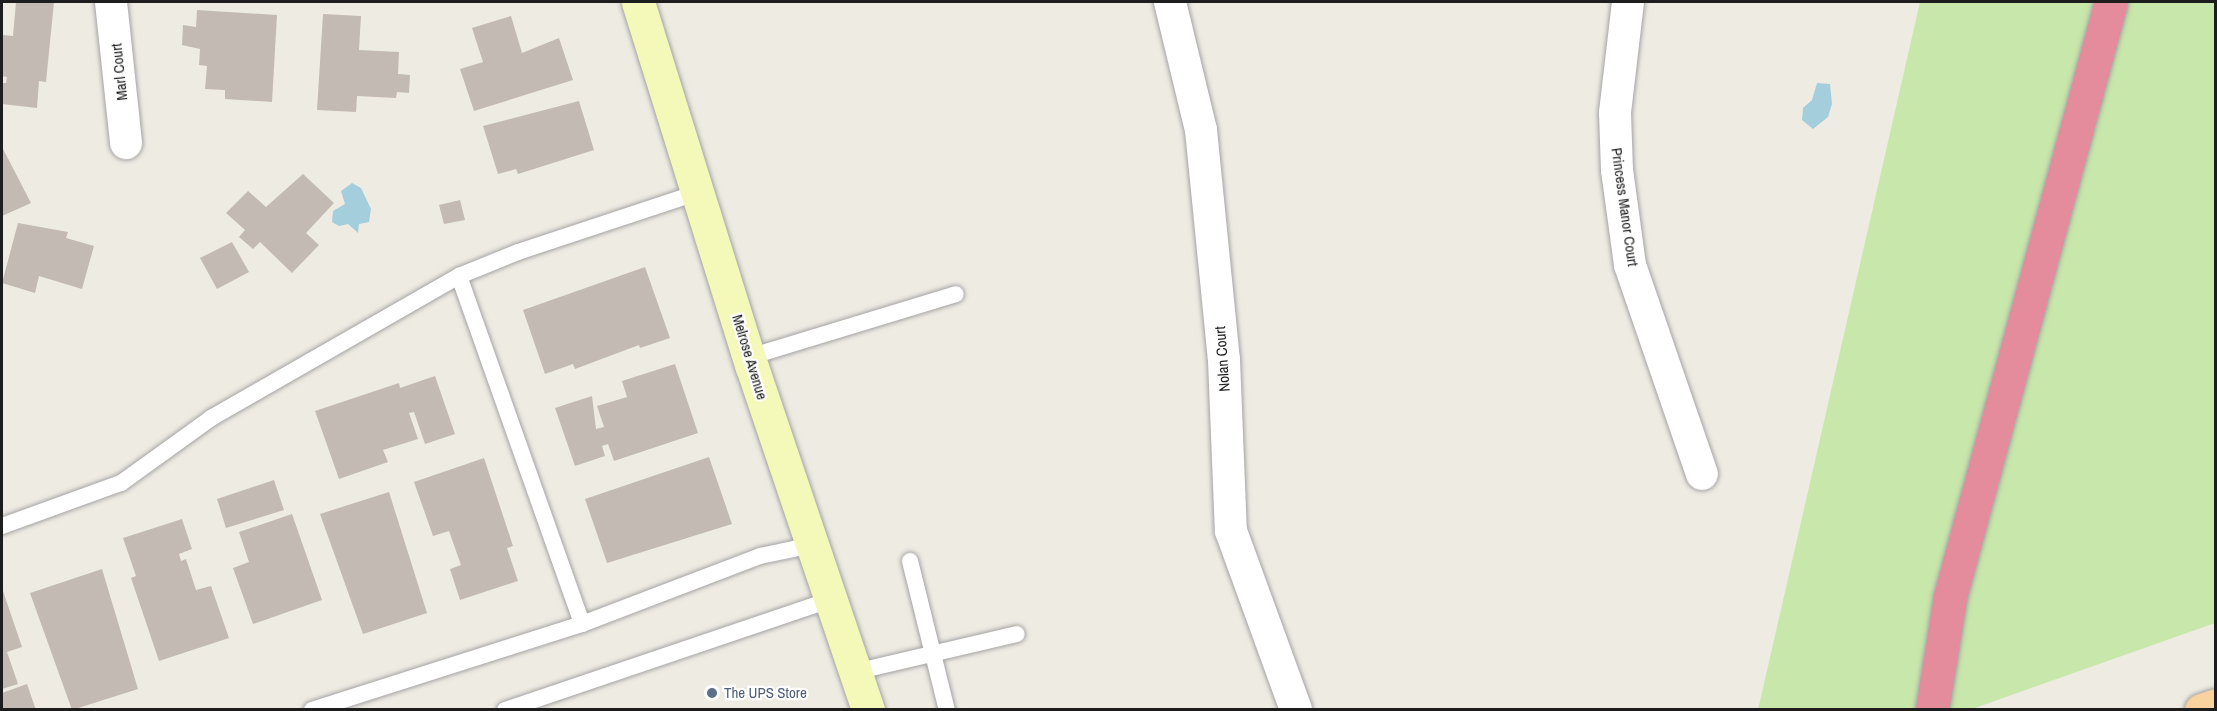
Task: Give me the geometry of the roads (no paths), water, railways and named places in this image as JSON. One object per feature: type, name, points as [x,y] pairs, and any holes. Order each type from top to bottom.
[{"type":"highway","points":[[1932,710],[1950,597],[2111,2]]},
{"type":"main road","points":[[2202,709],[2216,705]]},
{"type":"street","name":"Marl Court","points":[[111,2],[126,143]]},
{"type":"street","name":"Melrose Avenue","points":[[638,2],[749,357],[868,710]]},
{"type":"street","name":"Nolan Court","points":[[1170,2],[1201,130],[1224,360],[1231,531],[1296,710]]},
{"type":"street","name":"Princess Manor Court","points":[[1628,2],[1615,114],[1617,170],[1630,265],[1701,474]]},
{"type":"lane","points":[[2,526],[121,483],[211,418],[459,276],[518,252],[699,192]]},
{"type":"lane","points":[[459,276],[582,624]]},
{"type":"lane","points":[[749,357],[956,294]]},
{"type":"lane","points":[[312,710],[582,624],[760,556],[812,545]]},
{"type":"lane","points":[[910,561],[930,654],[946,710]]},
{"type":"lane","points":[[505,710],[830,600]]},
{"type":"lane","points":[[855,672],[1017,634]]},
{"type":"water","points":[[1817,83],[1830,84],[1832,104],[1828,117],[1813,129],[1802,120],[1803,108],[1812,100]]},
{"type":"water","points":[[352,183],[361,188],[371,209],[369,222],[359,224],[358,233],[348,224],[339,226],[332,222],[333,211],[345,204],[341,191]]},
{"type":"place","name":"The UPS Store","points":[[712,693]]}]
